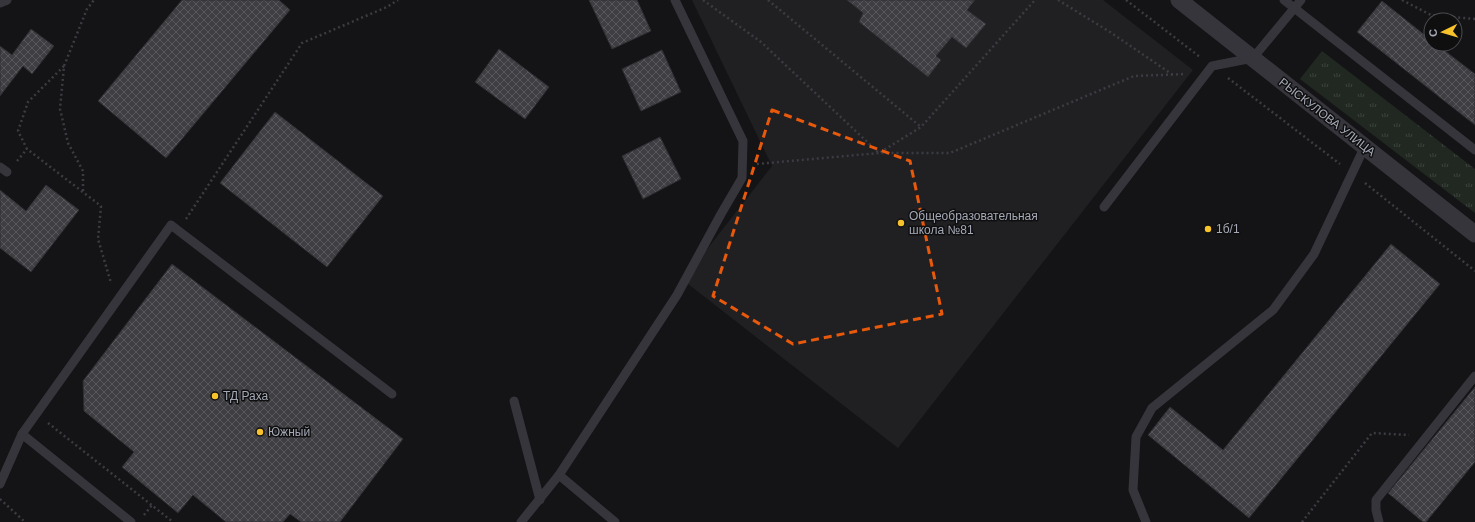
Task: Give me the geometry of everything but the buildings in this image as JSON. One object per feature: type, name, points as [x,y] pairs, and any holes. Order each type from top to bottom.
[{"type":"street","name":"РЫСКУЛОВА УЛИЦА","points":[[1179,0],[1475,234]]},
{"type":"lane","points":[[0,3],[7,0]]},
{"type":"lane","points":[[521,522],[559,475],[677,295],[742,178],[743,141],[675,0]]},
{"type":"lane","points":[[1284,0],[1475,150]]},
{"type":"lane","points":[[1104,207],[1212,66],[1253,58],[1301,0]]},
{"type":"lane","points":[[1146,522],[1134,490],[1136,437],[1152,408],[1274,310],[1314,254],[1365,146]]},
{"type":"lane","points":[[0,484],[22,434],[170,226],[392,394]]},
{"type":"lane","points":[[1379,522],[1376,510],[1376,500],[1475,376]]},
{"type":"lane","points":[[514,401],[540,500]]},
{"type":"lane","points":[[22,434],[131,522]]},
{"type":"lane","points":[[559,475],[615,522]]},
{"type":"path","points":[[83,192],[83,170],[68,143],[60,109],[64,66],[87,9],[94,0]]},
{"type":"path","points":[[178,232],[302,43],[387,7],[398,0]]},
{"type":"path","points":[[703,0],[761,42],[879,153]]},
{"type":"path","points":[[768,0],[921,126]]},
{"type":"path","points":[[879,153],[921,126],[1035,0]]},
{"type":"path","points":[[1058,0],[1110,32],[1173,74]]},
{"type":"path","points":[[1126,0],[1352,173],[1475,271]]},
{"type":"path","points":[[1402,0],[1431,15],[1475,18]]},
{"type":"path","points":[[64,66],[28,102],[18,131],[27,149],[101,206],[98,239],[117,301]]},
{"type":"path","points":[[770,163],[879,153],[950,153],[1134,76],[1190,74]]},
{"type":"path","points":[[36,414],[173,522]]},
{"type":"path","points":[[1302,522],[1372,433],[1428,436]]},
{"type":"path","points":[[0,499],[25,522]]},
{"type":"highlighted area","points":[[772,110],[910,161],[942,314],[793,344],[713,296]]},
{"type":"shaded area","name":"Общеобразовательная школа №81","points":[[692,0],[1103,0],[1193,70],[898,448],[683,280],[772,166]]},
{"type":"green space","points":[[1322,51],[1475,169],[1475,213],[1300,79]]},
{"type":"place","name":"Общеобразовательная школа №81","points":[[901,223]]},
{"type":"place","name":"1б/1","points":[[1208,229]]},
{"type":"place","name":"ТД Раха","points":[[215,396]]},
{"type":"place","name":"Южный","points":[[260,432]]}]
